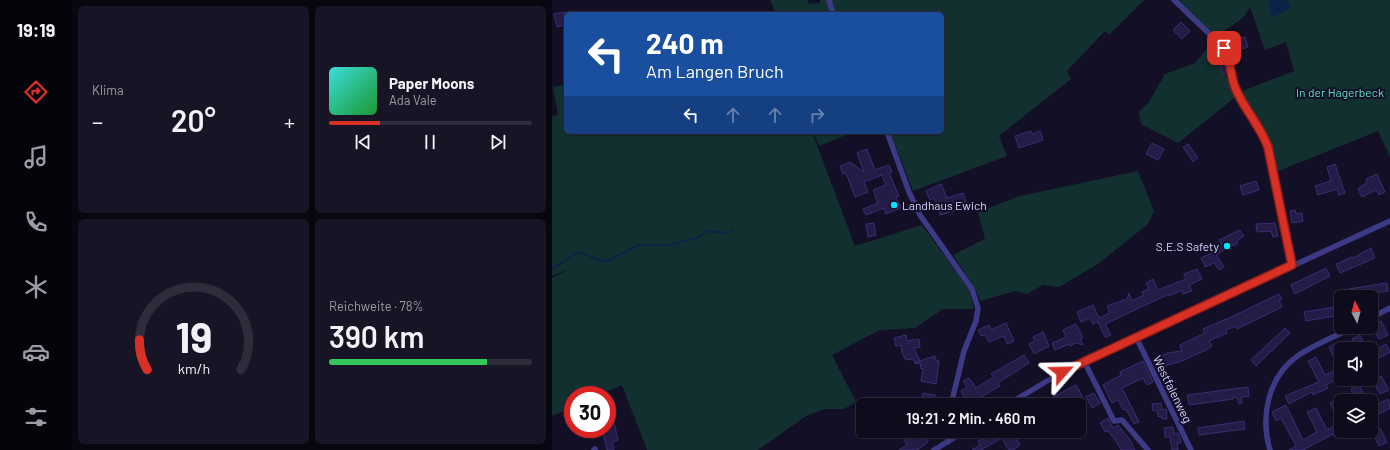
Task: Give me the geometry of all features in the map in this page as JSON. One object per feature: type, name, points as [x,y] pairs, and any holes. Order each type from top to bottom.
[{"type":"street","points":[[829,0],[832,12]]},
{"type":"street","points":[[1174,0],[1224,48],[1229,56],[1235,87],[1263,134],[1268,147],[1292,265]]},
{"type":"street","points":[[888,134],[909,192],[920,215],[972,289],[976,298],[978,308],[976,321],[959,366],[952,398]]},
{"type":"street","points":[[1019,398],[1062,372],[1084,361],[1390,220]]},
{"type":"street","points":[[1378,314],[1390,308]]},
{"type":"street","points":[[1270,450],[1267,436],[1266,412],[1275,382],[1286,367],[1299,355],[1340,334]]},
{"type":"street","name":"Westfalenweg","points":[[1136,337],[1191,450]]},
{"type":"street","points":[[1084,361],[1114,421],[1122,420],[1148,450]]},
{"type":"street","points":[[948,438],[948,442]]},
{"type":"street","points":[[934,450],[954,438]]},
{"type":"green space","points":[[770,0],[807,0],[809,4],[820,3],[820,0],[1144,0],[1109,35],[1105,31],[1067,71],[1071,79],[999,136],[1007,156],[913,191],[891,134],[944,134],[944,12],[775,12]]},
{"type":"green space","name":"In der Hagerbeck","points":[[1176,0],[1390,0],[1390,157],[1378,131],[1276,172],[1267,140],[1240,92],[1294,71],[1286,42],[1265,50],[1250,7],[1243,18],[1217,36],[1212,34]]},
{"type":"green space","points":[[1210,45],[1216,59],[1238,95],[1178,143],[1141,124],[1139,112],[1149,102],[1165,74],[1195,63]]},
{"type":"green space","points":[[564,84],[564,134],[813,134],[855,246],[922,225],[969,289],[974,309],[943,309],[915,328],[880,330],[832,355],[856,402],[844,409],[824,409],[806,416],[758,450],[647,450],[622,385],[616,388],[616,386],[564,386],[564,411],[552,416],[552,278],[569,269],[552,276],[552,116],[558,115],[553,87]]},
{"type":"green space","points":[[814,134],[849,134],[819,146]]},
{"type":"green space","points":[[1138,171],[1154,211],[1148,224],[1098,264],[1059,287],[1043,285],[1027,294],[1015,291],[981,301],[953,255],[985,239],[978,212],[1020,196]]},
{"type":"water","points":[[1269,0],[1284,0],[1291,4],[1289,9],[1271,18]]},
{"type":"building","points":[[564,12],[564,25],[557,27],[554,14]]},
{"type":"building","points":[[1181,22],[1190,31],[1182,39],[1173,30]]},
{"type":"building","points":[[1245,37],[1248,47],[1235,51],[1232,40]]},
{"type":"building","points":[[1223,55],[1227,73],[1223,74],[1217,57]]},
{"type":"building","points":[[1031,131],[1032,134],[1040,131],[1043,140],[1019,148],[1015,136]]},
{"type":"building","points":[[1152,143],[1164,149],[1158,160],[1146,154]]},
{"type":"building","points":[[1188,144],[1198,158],[1193,162],[1183,147]]},
{"type":"building","points":[[867,149],[875,170],[889,165],[892,172],[889,173],[899,196],[896,197],[901,208],[886,214],[884,208],[866,215],[863,209],[878,203],[873,190],[886,185],[882,175],[864,182],[868,192],[855,197],[846,173],[843,174],[840,166],[850,162],[864,172],[857,153]]},
{"type":"building","points":[[1335,164],[1345,193],[1339,195],[1337,189],[1318,195],[1315,186],[1331,181],[1327,167]]},
{"type":"building","points":[[1377,174],[1385,192],[1379,195],[1376,190],[1362,197],[1358,189],[1367,182],[1366,179]]},
{"type":"building","points":[[1256,181],[1259,190],[1243,195],[1240,186]]},
{"type":"building","points":[[941,184],[947,198],[963,193],[968,207],[940,215],[934,198],[930,200],[926,191]]},
{"type":"building","points":[[1295,210],[1296,214],[1302,213],[1303,221],[1292,223],[1290,211]]},
{"type":"building","points":[[874,223],[876,235],[868,237],[866,224]]},
{"type":"building","points":[[1275,223],[1278,236],[1273,237],[1271,231],[1257,232],[1256,224]]},
{"type":"building","points":[[1240,230],[1244,236],[1237,241],[1238,243],[1233,246],[1232,244],[1217,255],[1216,254],[1224,267],[1219,270],[1214,263],[1205,267],[1201,258],[1215,252],[1213,249],[1222,244],[1219,240]]},
{"type":"building","points":[[1371,248],[1375,258],[1340,273],[1336,264],[1352,257],[1353,258]]},
{"type":"building","points":[[1326,268],[1330,276],[1295,294],[1291,285]]},
{"type":"building","points":[[1197,269],[1202,279],[1189,285],[1192,291],[1183,294],[1182,290],[1169,296],[1169,294],[1105,324],[1111,335],[1105,337],[1098,322],[1093,324],[1090,318],[1081,322],[1077,312],[1093,305],[1099,318],[1110,313],[1107,306],[1127,299],[1129,293],[1132,301],[1144,295],[1142,292],[1149,289],[1146,283],[1153,279],[1158,290],[1186,279],[1184,274]]},
{"type":"building","points":[[1387,283],[1388,291],[1378,293],[1378,290],[1349,289]]},
{"type":"building","points":[[1279,294],[1282,299],[1279,301],[1282,307],[1237,329],[1236,326],[1226,330],[1227,333],[1209,341],[1212,346],[1206,350],[1179,362],[1156,368],[1152,360],[1159,358],[1158,356],[1182,351],[1180,345],[1205,333],[1203,329]]},
{"type":"building","points":[[1334,307],[1334,316],[1306,321],[1304,312]]},
{"type":"building","points":[[1381,321],[1388,335],[1379,339],[1376,334],[1378,334],[1378,322]]},
{"type":"building","points":[[1006,323],[1014,341],[1007,344],[1004,336],[989,342],[985,335],[981,336],[978,330],[989,325],[991,330]]},
{"type":"building","points":[[1076,324],[1083,338],[1080,339],[1083,345],[1076,343],[1070,346],[1069,344],[1055,350],[1052,343],[1066,337],[1063,330]]},
{"type":"building","points":[[1285,328],[1290,333],[1256,366],[1251,360]]},
{"type":"building","points":[[1043,332],[1049,346],[1034,354],[1029,344],[1035,341],[1033,337]]},
{"type":"building","points":[[906,335],[907,341],[919,339],[920,347],[914,348],[920,361],[915,363],[913,359],[906,360],[902,353],[901,345],[896,346],[894,338]]},
{"type":"building","points":[[1360,335],[1364,342],[1354,342],[1352,339]]},
{"type":"building","points":[[1334,344],[1334,358],[1329,347]]},
{"type":"building","points":[[1386,344],[1390,352],[1378,358],[1378,348]]},
{"type":"building","points":[[1024,355],[1029,363],[998,383],[1000,386],[980,398],[964,398],[961,391],[967,387],[963,381],[969,378],[976,388],[994,377],[991,374]]},
{"type":"building","points":[[935,356],[936,360],[939,361],[936,384],[921,381],[923,369],[920,368],[921,364],[914,363]]},
{"type":"building","points":[[1316,357],[1325,375],[1334,370],[1334,381],[1326,385],[1328,388],[1313,395],[1312,392],[1289,404],[1285,396],[1319,382],[1308,361]]},
{"type":"building","points":[[1143,361],[1153,382],[1147,385],[1143,378],[1122,388],[1139,422],[1134,424],[1126,409],[1123,410],[1118,400],[1112,403],[1103,385],[1121,375],[1120,372]]},
{"type":"building","points":[[1381,376],[1389,390],[1380,394],[1376,386],[1378,386],[1378,378]]},
{"type":"building","points":[[1076,385],[1083,398],[1054,398]]},
{"type":"building","points":[[1360,386],[1364,394],[1353,394],[1351,389]]},
{"type":"building","points":[[1248,387],[1249,396],[1241,397],[1242,403],[1239,404],[1237,397],[1233,399],[1189,405],[1187,395]]},
{"type":"building","points":[[923,393],[935,395],[934,398],[922,398]]},
{"type":"building","points":[[1094,393],[1100,403],[1092,408],[1086,397]]},
{"type":"building","points":[[1388,399],[1390,408],[1379,414],[1378,404]]},
{"type":"building","points":[[1334,401],[1334,411],[1330,403]]},
{"type":"building","points":[[1161,403],[1162,410],[1166,409],[1167,419],[1162,419],[1161,416],[1158,417],[1157,410],[1153,411],[1152,404]]},
{"type":"building","points":[[1286,405],[1303,440],[1317,432],[1307,412],[1316,408],[1327,430],[1334,426],[1334,436],[1333,434],[1303,450],[1289,450],[1296,446],[1281,418],[1276,421],[1272,412]]},
{"type":"building","points":[[1108,418],[1113,428],[1118,425],[1130,440],[1135,450],[1121,450],[1108,431],[1105,432],[1100,423]]},
{"type":"building","points":[[1244,421],[1245,429],[1199,435],[1198,428]]},
{"type":"building","points":[[1173,427],[1174,434],[1178,433],[1180,438],[1181,443],[1177,443],[1178,450],[1172,450],[1170,437],[1165,437],[1164,428]]},
{"type":"building","points":[[1380,428],[1387,442],[1379,446],[1375,438],[1378,438],[1378,429]]},
{"type":"building","points":[[616,431],[618,440],[612,442],[614,450],[607,450],[604,438],[616,438]]},
{"type":"building","points":[[907,438],[929,438],[927,443],[917,450],[899,450],[907,445],[904,440]]},
{"type":"building","points":[[984,438],[1002,438],[981,450],[972,450],[980,445],[978,441]]},
{"type":"building","points":[[1002,438],[1016,438],[1020,445],[1013,450],[1008,449]]},
{"type":"waterway","points":[[552,269],[579,252],[599,260],[608,261],[638,245],[670,245],[696,238],[707,231],[726,233],[733,230]]},
{"type":"place","name":"Landhaus Ewich","points":[[894,205]]},
{"type":"place","name":"S.E.S Safety","points":[[1227,246]]},
{"type":"route","points":[[1062,372],[1292,265],[1268,147],[1263,134],[1246,108],[1235,87],[1232,78],[1229,56],[1224,48]]}]
